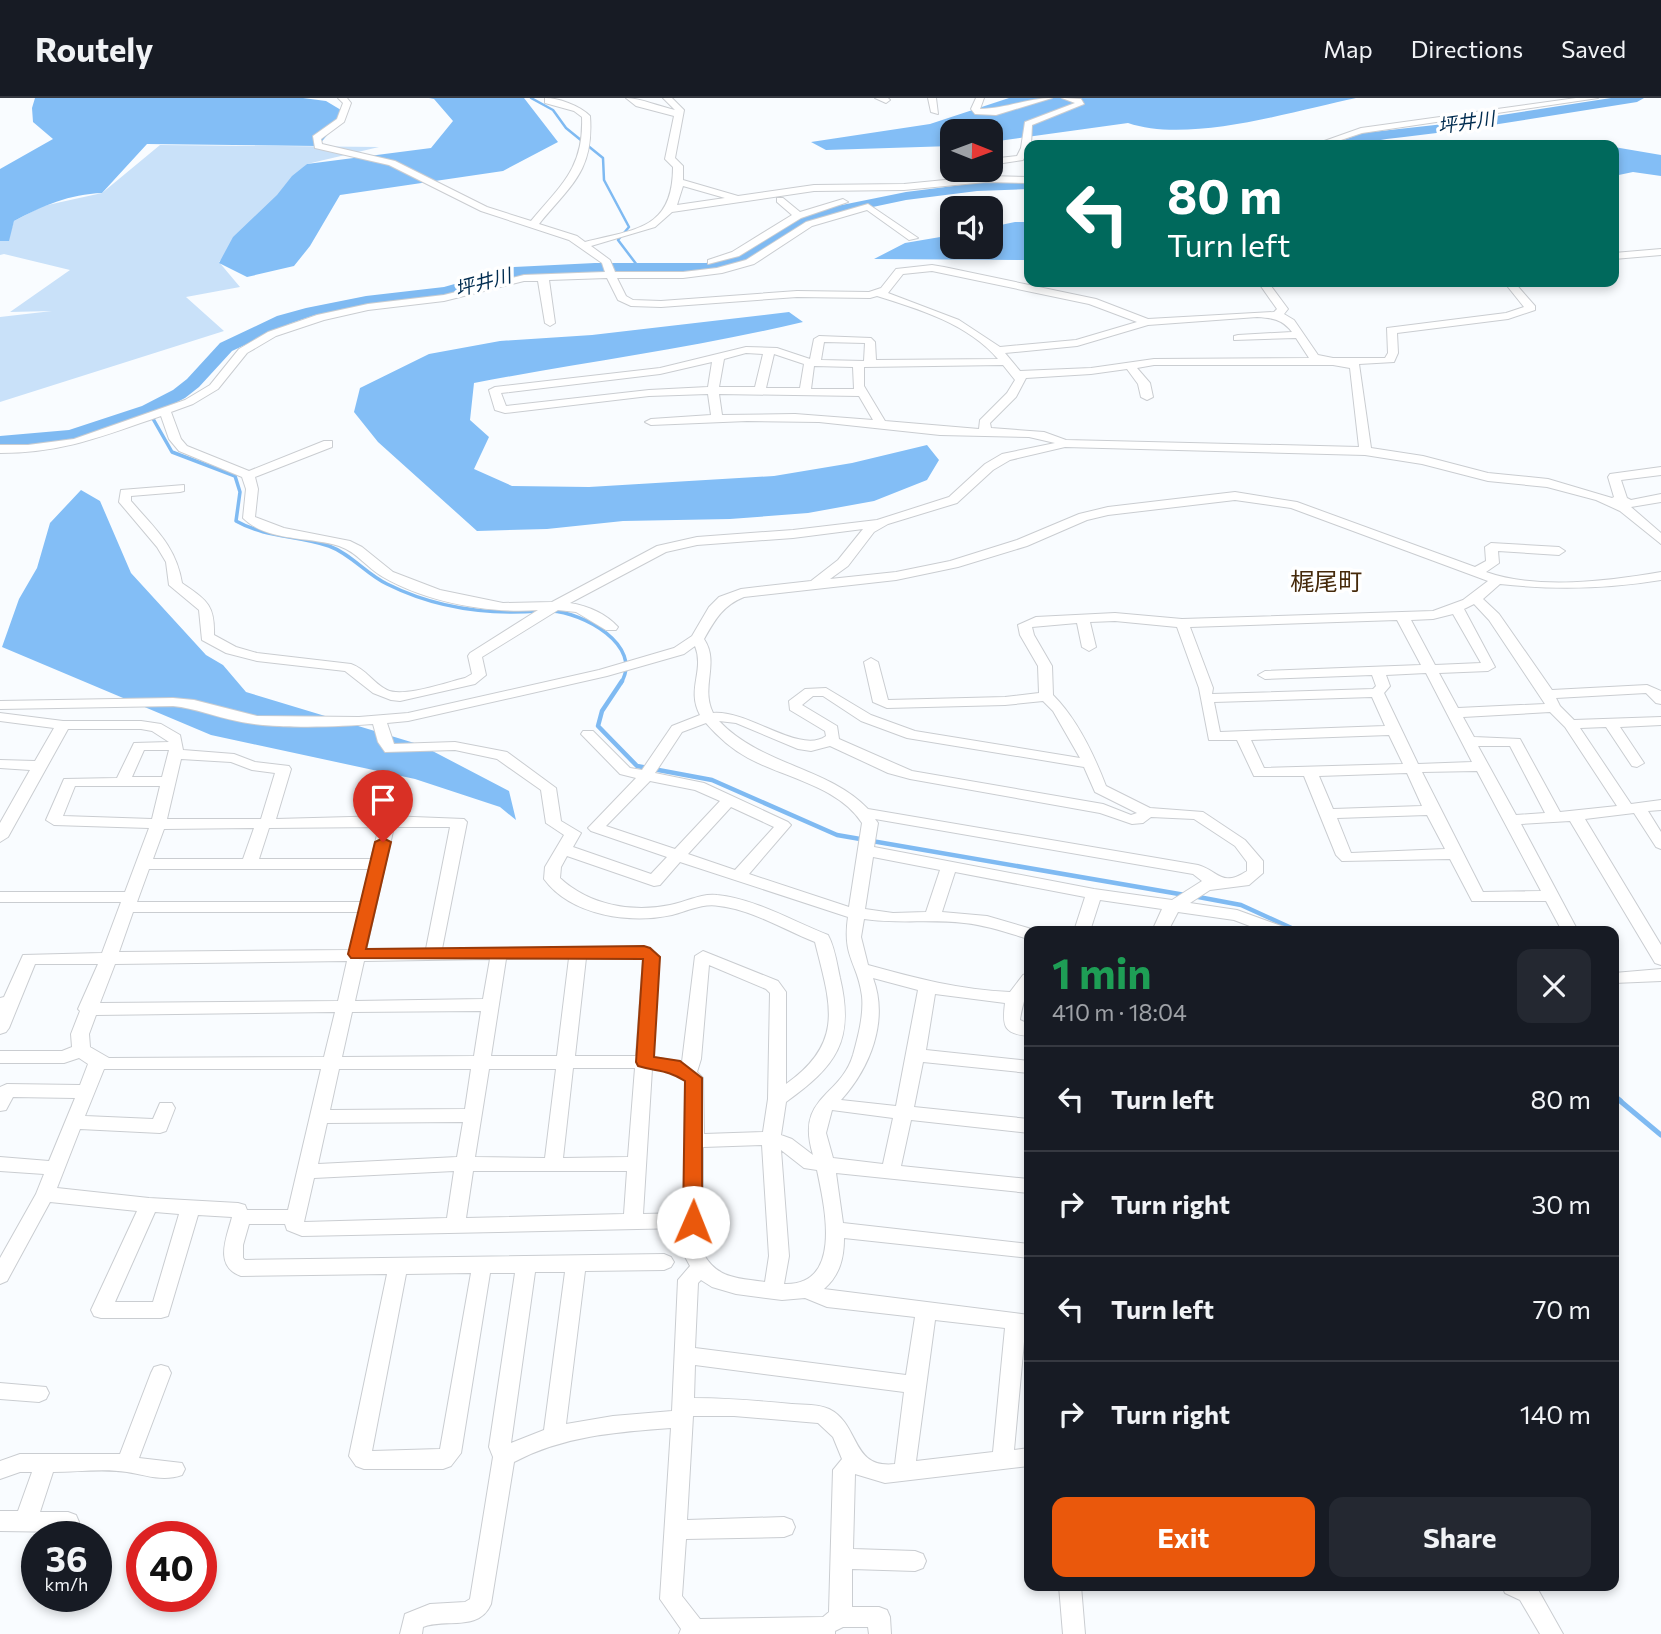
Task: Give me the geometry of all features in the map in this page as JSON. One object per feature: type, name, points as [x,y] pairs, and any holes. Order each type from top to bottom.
[{"type":"street","points":[[342,98],[347,103],[346,113],[316,138],[318,146],[392,163],[464,200],[558,232],[584,245],[609,268],[622,298],[642,304],[797,294],[849,296],[878,293],[939,314],[997,351],[1021,379],[1012,395],[984,422],[988,431]]},
{"type":"street","points":[[533,225],[581,168],[586,143],[586,116],[577,109],[548,101],[549,98]]},
{"type":"street","points":[[630,98],[639,104],[678,114]]},
{"type":"street","points":[[584,245],[654,225],[671,209],[680,182],[678,166],[670,159],[680,110],[667,98]]},
{"type":"street","points":[[932,98],[935,112]]},
{"type":"street","points":[[980,98],[975,109],[978,112],[996,113],[1048,98]]},
{"type":"street","points":[[1027,140],[1028,124],[1080,104],[1066,98]]},
{"type":"street","points":[[1333,140],[1361,131],[1594,98]]},
{"type":"street","points":[[1003,160],[1020,158],[1024,151]]},
{"type":"street","points":[[1003,179],[1024,180]]},
{"type":"street","points":[[680,182],[736,199],[769,202],[780,200],[792,190]]},
{"type":"street","points":[[671,209],[792,190],[950,182]]},
{"type":"street","points":[[0,449],[27,449],[76,442],[189,402],[214,387],[243,351],[297,324],[344,311],[463,295],[510,279],[609,268],[685,266],[717,261],[740,253],[770,231],[799,216],[815,209],[877,195],[882,191],[882,187]]},
{"type":"street","points":[[780,200],[799,216]]},
{"type":"street","points":[[609,268],[683,275],[736,267],[766,254],[808,224],[868,207],[913,238]]},
{"type":"street","points":[[1619,256],[1661,252]]},
{"type":"street","points":[[878,293],[891,284],[900,271],[932,268],[1024,287]]},
{"type":"street","points":[[543,277],[550,323]]},
{"type":"street","points":[[1024,287],[1092,301],[1147,322]]},
{"type":"street","points":[[1267,287],[1283,309],[1277,315]]},
{"type":"street","points":[[1017,375],[1091,371],[1154,362],[1351,363],[1390,359],[1393,353],[1391,330],[1508,316],[1531,308],[1513,287]]},
{"type":"street","points":[[997,351],[1077,343],[1147,322],[1277,315],[1290,322],[1314,357],[1351,363],[1357,371],[1365,451]]},
{"type":"street","points":[[1238,338],[1298,335]]},
{"type":"street","points":[[805,391],[812,363],[816,360],[819,339],[870,342],[858,386],[867,405],[881,424]]},
{"type":"street","points":[[863,393],[713,390],[649,393],[505,410],[499,408],[495,390],[680,367],[746,349],[769,350],[812,363],[1005,362]]},
{"type":"street","points":[[761,390],[769,350]]},
{"type":"street","points":[[717,417],[713,390],[719,355]]},
{"type":"street","points":[[1130,366],[1144,383],[1147,397]]},
{"type":"street","points":[[644,372],[649,393]]},
{"type":"street","points":[[162,413],[169,418],[174,439],[184,450],[228,464],[248,475],[252,489],[249,518],[266,529],[344,544],[360,552],[382,571],[403,581],[485,605],[584,609],[596,614],[611,627]]},
{"type":"street","points":[[651,422],[717,417],[819,419],[957,433],[988,431],[1052,435],[1063,443]]},
{"type":"street","points":[[815,585],[843,563],[870,529],[953,500],[989,467],[1006,457],[1063,443],[1365,451],[1423,460],[1488,477],[1556,485],[1629,504],[1661,498]]},
{"type":"street","points":[[248,475],[327,444]]},
{"type":"street","points":[[1661,471],[1614,477],[1617,501],[1661,540]]},
{"type":"street","points":[[180,488],[125,494],[125,502],[172,562],[176,585],[206,607],[209,614],[207,637],[241,653],[288,662],[349,667],[382,694],[400,697],[470,681],[479,675],[475,656],[549,609],[642,558],[678,545],[882,523]]},
{"type":"street","points":[[0,705],[173,702],[194,704],[257,720],[379,720],[442,710],[649,662],[679,651],[698,639],[714,610],[724,600],[741,593],[896,576],[953,564],[1022,543],[1083,517],[1108,511],[1235,496],[1293,505],[1497,580],[1545,585],[1657,581]]},
{"type":"street","points":[[1474,573],[1493,563],[1491,547],[1559,551]]},
{"type":"street","points":[[1162,926],[1169,910],[1198,890],[1217,884],[1243,881],[1255,873],[1255,861],[1245,847],[1198,816],[1147,811],[1100,789],[1091,764],[1059,709],[1046,696],[1045,666],[1027,635],[1025,625],[1031,622],[1126,617],[1182,623],[1433,615],[1456,608],[1475,598],[1497,580]]},
{"type":"street","points":[[1475,598],[1494,617],[1554,708],[1570,723],[1661,844]]},
{"type":"street","points":[[1265,675],[1489,666],[1456,608]]},
{"type":"street","points":[[1402,616],[1567,926]]},
{"type":"street","points":[[1083,619],[1088,647]]},
{"type":"street","points":[[1182,623],[1206,688],[1214,737],[1395,730]]},
{"type":"street","points":[[698,639],[704,646],[706,659],[700,698],[709,718],[753,757],[824,786],[867,813],[1198,870],[1217,884]]},
{"type":"street","points":[[871,662],[880,702],[911,705],[1005,701],[1046,696]]},
{"type":"street","points":[[1206,698],[1377,692],[1383,686],[1377,671]]},
{"type":"street","points":[[1284,674],[1294,695]]},
{"type":"street","points":[[1547,694],[1650,690],[1661,700]]},
{"type":"street","points":[[1024,932],[987,921],[962,917],[932,918],[841,911],[596,828],[649,771],[677,729],[709,718],[733,717],[807,746],[821,746],[830,741],[833,737],[832,729],[795,707],[796,701],[802,695],[826,692],[866,718],[912,734],[1091,764]]},
{"type":"street","points":[[1377,692],[1432,810],[1478,898],[1552,896]]},
{"type":"street","points":[[911,705],[905,710],[888,714],[912,734]]},
{"type":"street","points":[[1454,713],[1554,708]]},
{"type":"street","points":[[0,717],[63,724],[156,727],[175,738],[176,750],[170,781],[158,824],[87,1009],[80,1034],[81,1050]]},
{"type":"street","points":[[379,720],[385,742],[390,749],[455,746],[502,755],[548,788],[554,823],[573,833],[553,867],[552,879],[562,891],[579,901],[624,911],[648,912],[669,911],[715,900],[822,939],[838,1005],[837,1033],[832,1051],[821,1067],[777,1099]]},
{"type":"street","points":[[1570,723],[1661,721]]},
{"type":"street","points":[[1610,722],[1637,763]]},
{"type":"street","points":[[0,837],[42,766],[63,724]]},
{"type":"street","points":[[588,734],[619,767],[649,771],[699,786],[783,824],[738,876]]},
{"type":"street","points":[[1242,736],[1257,773],[1482,766]]},
{"type":"street","points":[[830,741],[893,771],[910,775],[1094,807],[1130,820],[1140,819],[1147,811]]},
{"type":"street","points":[[1469,741],[1514,742],[1555,817]]},
{"type":"street","points":[[122,782],[139,747],[234,758],[252,766],[284,769],[249,864]]},
{"type":"street","points":[[0,764],[42,766]]},
{"type":"street","points":[[1310,773],[1344,855],[1348,858],[1455,854]]},
{"type":"street","points":[[170,781],[69,782],[54,820],[158,824],[458,822],[433,953]]},
{"type":"street","points":[[563,849],[653,881],[730,799]]},
{"type":"street","points":[[1511,820],[1575,816],[1661,805]]},
{"type":"street","points":[[1328,814],[1432,810]]},
{"type":"street","points":[[806,1290],[825,1278],[833,1261],[833,1229],[825,1165],[816,1136],[818,1119],[828,1102],[858,1067],[871,996],[854,953],[853,937],[868,852],[870,822],[867,813]]},
{"type":"street","points":[[1575,816],[1661,959]]},
{"type":"street","points":[[388,821],[294,1225],[302,1229],[678,1220],[693,1222]]},
{"type":"street","points":[[868,852],[1094,894],[1237,915],[1265,926]]},
{"type":"street","points":[[144,864],[377,864]]},
{"type":"street","points":[[932,918],[949,865]]},
{"type":"street","points":[[1084,926],[1094,894]]},
{"type":"street","points":[[0,897],[367,907]]},
{"type":"street","points":[[0,1028],[5,1003],[29,960],[644,951],[651,957],[633,1222]]},
{"type":"street","points":[[553,1166],[578,952]]},
{"type":"street","points":[[455,1225],[499,953]]},
{"type":"street","points":[[688,1072],[692,1059],[703,956],[772,985],[778,992],[777,1099],[771,1139],[779,1256],[773,1291]]},
{"type":"street","points":[[861,969],[927,988],[980,997],[1014,998]]},
{"type":"street","points":[[1619,978],[1661,975]]},
{"type":"street","points":[[1024,985],[1014,998],[1011,1022],[1018,1029],[1024,1030]]},
{"type":"street","points":[[891,1170],[916,1055],[927,988]]},
{"type":"street","points":[[87,1009],[490,1005]]},
{"type":"street","points":[[0,1057],[64,1056],[81,1050]]},
{"type":"street","points":[[81,1050],[98,1062],[645,1062],[673,1065],[694,1078],[693,1253],[700,1269],[709,1278],[722,1284],[773,1291],[806,1290],[827,1299],[1022,1322],[1003,1459]]},
{"type":"street","points":[[916,1055],[1024,1066]]},
{"type":"street","points":[[0,1276],[45,1194],[98,1062]]},
{"type":"street","points":[[0,1105],[8,1090],[86,1092]]},
{"type":"street","points":[[828,1102],[839,1106],[1024,1124]]},
{"type":"street","points":[[74,1122],[160,1126],[166,1108]]},
{"type":"street","points":[[319,1117],[472,1115]]},
{"type":"street","points":[[694,1141],[771,1139],[786,1144],[811,1163],[1024,1185]]},
{"type":"street","points":[[0,1164],[55,1168]]},
{"type":"street","points":[[306,1171],[464,1164],[635,1164]]},
{"type":"street","points":[[45,1194],[149,1205],[238,1210],[242,1217],[231,1255],[235,1264],[241,1268],[664,1262]]},
{"type":"street","points":[[149,1205],[101,1310],[160,1310],[190,1208]]},
{"type":"street","points":[[242,1217],[294,1217]]},
{"type":"street","points":[[833,1229],[1024,1250]]},
{"type":"street","points":[[554,1434],[576,1264]]},
{"type":"street","points":[[398,1266],[360,1455],[364,1460],[443,1460],[450,1452],[482,1265]]},
{"type":"street","points":[[411,1634],[413,1621],[430,1614],[469,1612],[480,1604],[504,1457],[500,1447],[526,1265]]},
{"type":"street","points":[[700,1269],[688,1280],[671,1599],[692,1631],[829,1626],[880,1617],[880,1634]]},
{"type":"street","points":[[904,1473],[926,1310]]},
{"type":"street","points":[[684,1355],[915,1385]]},
{"type":"street","points":[[127,1463],[161,1373]]},
{"type":"street","points":[[0,1391],[39,1393]]},
{"type":"street","points":[[504,1457],[525,1445],[554,1434],[734,1407],[822,1415],[835,1421],[853,1463],[864,1471],[904,1473],[1024,1457]]},
{"type":"street","points":[[26,1521],[46,1462]]},
{"type":"street","points":[[0,1470],[20,1463],[46,1462],[127,1463],[141,1468],[174,1469]]},
{"type":"street","points":[[829,1626],[843,1559],[844,1470],[853,1463]]},
{"type":"street","points":[[0,1521],[21,1521]]},
{"type":"street","points":[[675,1530],[784,1527]]},
{"type":"street","points":[[843,1559],[915,1561]]},
{"type":"street","points":[[1070,1591],[1074,1634]]},
{"type":"street","points":[[1525,1591],[1539,1608],[1552,1634]]},
{"type":"shaded area","points":[[35,98],[303,98],[326,101],[346,113],[318,146],[147,144],[102,193],[67,198],[35,210],[14,221],[9,241],[0,241],[0,169],[53,139],[33,122],[32,108]]},
{"type":"shaded area","points":[[429,98],[524,98],[558,142],[503,171],[340,195],[310,246],[294,266],[247,277],[219,263],[233,237],[307,164],[431,148],[453,121],[434,99]]},
{"type":"shaded area","points":[[1009,98],[1356,98],[1210,128],[1180,130],[1128,123],[1003,140],[1003,119],[945,119]]},
{"type":"shaded area","points":[[940,121],[940,146],[826,150],[811,142]]},
{"type":"shaded area","points":[[160,145],[379,147],[307,164],[219,262],[240,287],[186,297],[224,331],[0,402],[0,317],[52,311],[10,312],[70,270],[0,255],[0,241],[8,240],[14,221],[43,206],[102,193]]},
{"type":"shaded area","points":[[1619,148],[1661,155],[1661,176],[1633,172],[1619,175]]},
{"type":"shaded area","points":[[1024,222],[1024,260],[874,259],[905,243],[940,237],[940,259],[1003,259],[1003,224]]},
{"type":"shaded area","points":[[789,312],[803,322],[680,347],[474,383],[470,420],[489,437],[474,469],[512,486],[589,487],[774,476],[852,463],[927,445],[939,460],[927,480],[874,501],[808,513],[477,531],[378,442],[354,412],[360,388],[429,354],[500,341],[592,335]]},
{"type":"shaded area","points":[[81,490],[100,501],[131,573],[206,655],[223,665],[246,692],[421,745],[509,791],[516,820],[500,807],[415,779],[211,735],[2,647],[19,599],[37,568],[50,523]]},
{"type":"waterway","points":[[531,98],[553,110],[566,128],[603,158],[604,180],[629,227],[618,240],[640,269]]},
{"type":"waterway","name":"坪井川","points":[[1353,140],[1637,98]]},
{"type":"waterway","name":"坪井川","points":[[0,442],[72,435],[148,410],[179,394],[193,383],[226,347],[283,320],[312,311],[366,301],[445,292],[514,272],[595,268],[707,268],[749,256],[779,233],[802,220],[827,212],[906,196],[977,187],[1024,185]]},
{"type":"waterway","points":[[148,410],[172,452],[235,476],[240,492],[236,521],[247,527],[329,546],[379,580],[424,599],[481,611],[539,611]]},
{"type":"waterway","points":[[551,611],[578,617],[593,624],[617,644],[624,656],[626,669],[621,682]]},
{"type":"waterway","points":[[621,682],[602,711],[598,726],[637,766],[712,780],[837,835],[1185,895]]},
{"type":"waterway","points":[[1193,896],[1241,905],[1287,926]]},
{"type":"waterway","points":[[1619,1100],[1661,1135]]},
{"type":"district","name":"梶尾町","points":[[1326,582]]},
{"type":"route","points":[[383,842],[356,954],[644,951],[651,957],[645,1062],[673,1065],[694,1078],[693,1222]]}]
